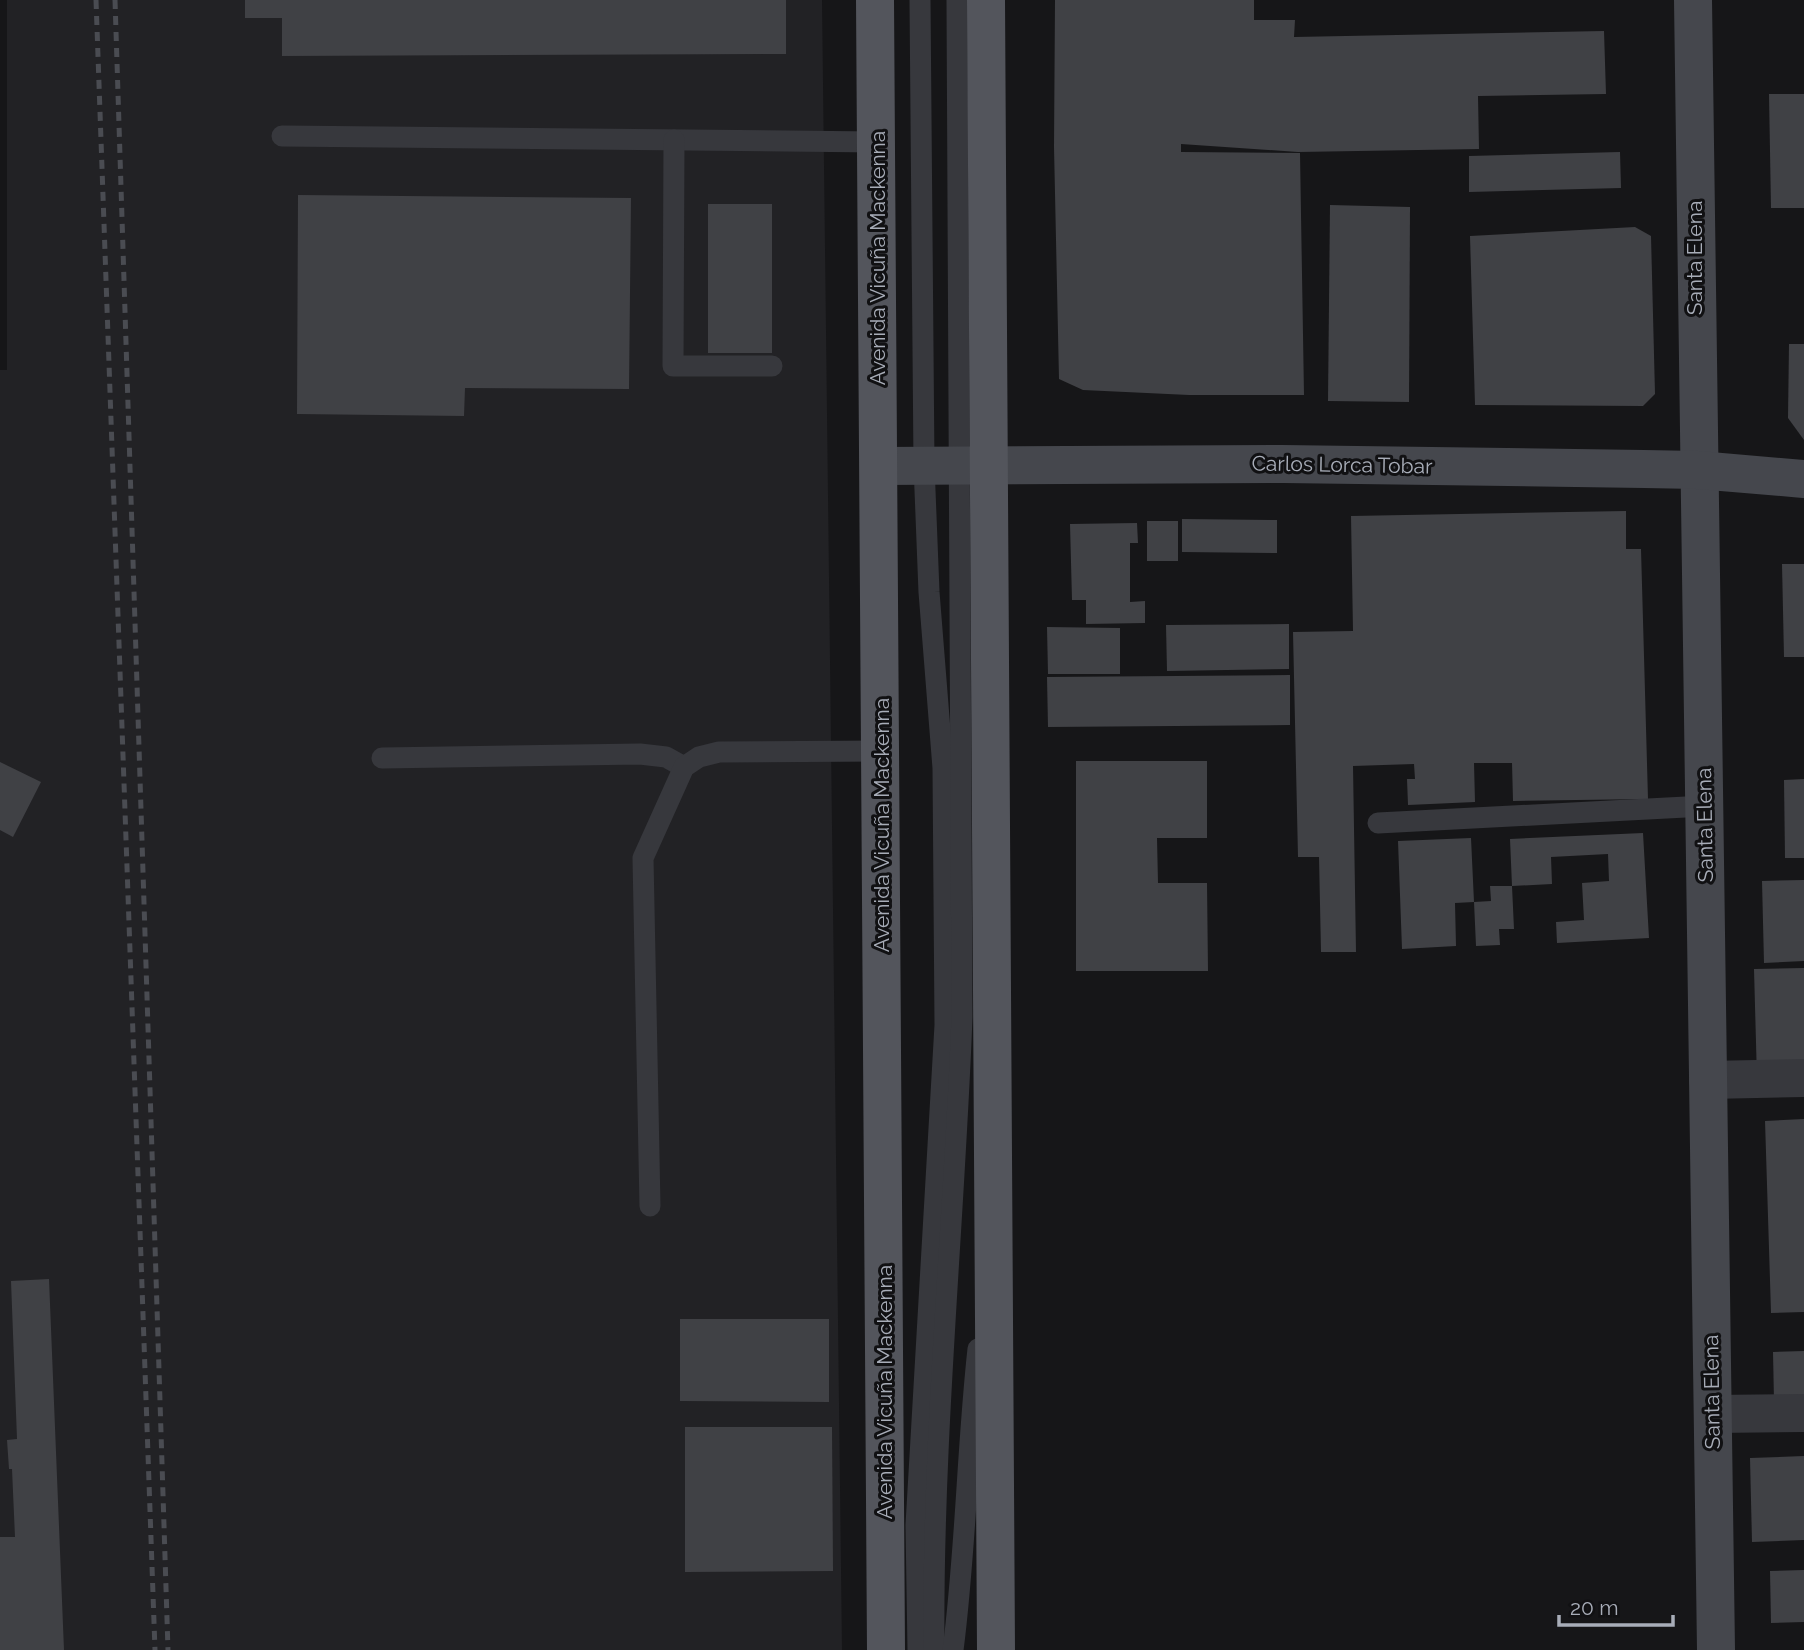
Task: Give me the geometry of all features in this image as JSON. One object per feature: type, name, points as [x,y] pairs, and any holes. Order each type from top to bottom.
[{"type":"main road","name":"Avenida Vicuña Mackenna","points":[[875,0],[886,1650]]},
{"type":"main road","points":[[986,0],[957,466],[992,1254],[996,1650]]},
{"type":"street","name":"Santa Elena","points":[[1693,0],[1716,1650]]},
{"type":"street","name":"Carlos Lorca Tobar","points":[[879,466],[1283,464],[1698,470],[1804,479]]},
{"type":"street","points":[[1708,1080],[1804,1078]]},
{"type":"street","points":[[1713,1413],[1804,1413]]},
{"type":"lane","points":[[918,1650],[916,1525],[945,1025],[943,768],[929,592],[957,466],[920,0]]},
{"type":"lane","points":[[934,1650],[941,1376],[958,1130],[962,1017],[957,466],[957,0]]},
{"type":"lane","points":[[282,136],[877,142]]},
{"type":"lane","points":[[674,140],[673,366],[772,366]]},
{"type":"lane","points":[[650,1206],[643,858],[684,767],[699,757],[719,752],[882,751]]},
{"type":"lane","points":[[382,758],[640,754],[666,757],[684,767]]},
{"type":"lane","points":[[1378,822],[1705,806]]},
{"type":"lane","points":[[953,1650],[963,1576],[973,1394],[992,1254]]},
{"type":"shaded area","points":[[7,0],[822,0],[842,1650],[0,1650],[0,370],[7,370]]},
{"type":"building","points":[[245,0],[786,0],[786,54],[282,56],[282,18],[245,18]]},
{"type":"building","points":[[1055,0],[1254,0],[1254,20],[1295,20],[1294,37],[1604,31],[1606,94],[1478,96],[1479,149],[1298,152],[1181,144],[1181,152],[1300,153],[1304,395],[1189,395],[1083,390],[1059,379],[1054,147]]},
{"type":"building","points":[[1769,94],[1804,94],[1804,208],[1771,208]]},
{"type":"building","points":[[1620,152],[1621,188],[1469,192],[1469,156]]},
{"type":"building","points":[[298,195],[631,198],[629,389],[465,388],[464,416],[297,414]]},
{"type":"building","points":[[708,204],[772,204],[772,353],[708,353]]},
{"type":"building","points":[[1330,205],[1410,207],[1409,402],[1328,401]]},
{"type":"building","points":[[1635,227],[1651,236],[1655,394],[1643,406],[1475,405],[1470,236]]},
{"type":"building","points":[[1789,344],[1804,344],[1804,440],[1788,418]]},
{"type":"building","points":[[1626,511],[1626,549],[1641,549],[1648,799],[1513,801],[1512,763],[1474,763],[1475,802],[1408,805],[1407,779],[1415,779],[1414,764],[1353,766],[1356,952],[1321,952],[1319,857],[1298,857],[1293,632],[1353,631],[1351,516]]},
{"type":"building","points":[[1182,519],[1277,520],[1277,553],[1182,552]]},
{"type":"building","points":[[1147,521],[1178,521],[1178,561],[1147,561]]},
{"type":"building","points":[[1137,523],[1138,543],[1130,543],[1130,602],[1145,601],[1145,623],[1086,624],[1086,600],[1072,600],[1070,524]]},
{"type":"building","points":[[1782,564],[1804,564],[1804,657],[1784,657]]},
{"type":"building","points":[[1289,624],[1289,669],[1167,671],[1166,625]]},
{"type":"building","points":[[1047,627],[1120,628],[1120,674],[1048,674]]},
{"type":"building","points":[[1290,675],[1290,725],[1048,727],[1047,677]]},
{"type":"building","points":[[1076,761],[1207,761],[1207,838],[1157,838],[1158,883],[1207,883],[1208,971],[1076,971]]},
{"type":"building","points":[[0,762],[41,782],[13,837],[0,830]]},
{"type":"building","points":[[1804,779],[1804,858],[1785,858],[1784,780]]},
{"type":"building","points":[[1643,833],[1649,938],[1557,943],[1556,922],[1584,920],[1582,883],[1609,881],[1608,854],[1551,857],[1552,884],[1512,886],[1510,839]]},
{"type":"building","points":[[1471,838],[1474,902],[1455,903],[1456,946],[1402,949],[1398,841]]},
{"type":"building","points":[[1804,880],[1804,961],[1764,963],[1762,881]]},
{"type":"building","points":[[1490,886],[1512,886],[1514,929],[1499,929],[1500,945],[1476,946],[1474,902],[1491,901]]},
{"type":"building","points":[[1804,968],[1804,1078],[1757,1079],[1754,969]]},
{"type":"building","points":[[1804,1119],[1804,1312],[1771,1313],[1765,1121]]},
{"type":"building","points":[[49,1279],[64,1650],[0,1650],[0,1537],[15,1537],[12,1469],[9,1469],[7,1440],[17,1439],[11,1281]]},
{"type":"building","points":[[680,1319],[829,1319],[829,1402],[680,1401]]},
{"type":"building","points":[[1804,1351],[1804,1400],[1774,1401],[1773,1352]]},
{"type":"building","points":[[685,1427],[832,1427],[833,1571],[685,1572]]},
{"type":"building","points":[[1804,1456],[1804,1540],[1752,1542],[1750,1458]]},
{"type":"building","points":[[1804,1570],[1804,1622],[1771,1623],[1770,1571]]},
{"type":"railway","points":[[96,0],[155,1650]]},
{"type":"railway","points":[[115,0],[168,1650]]}]
